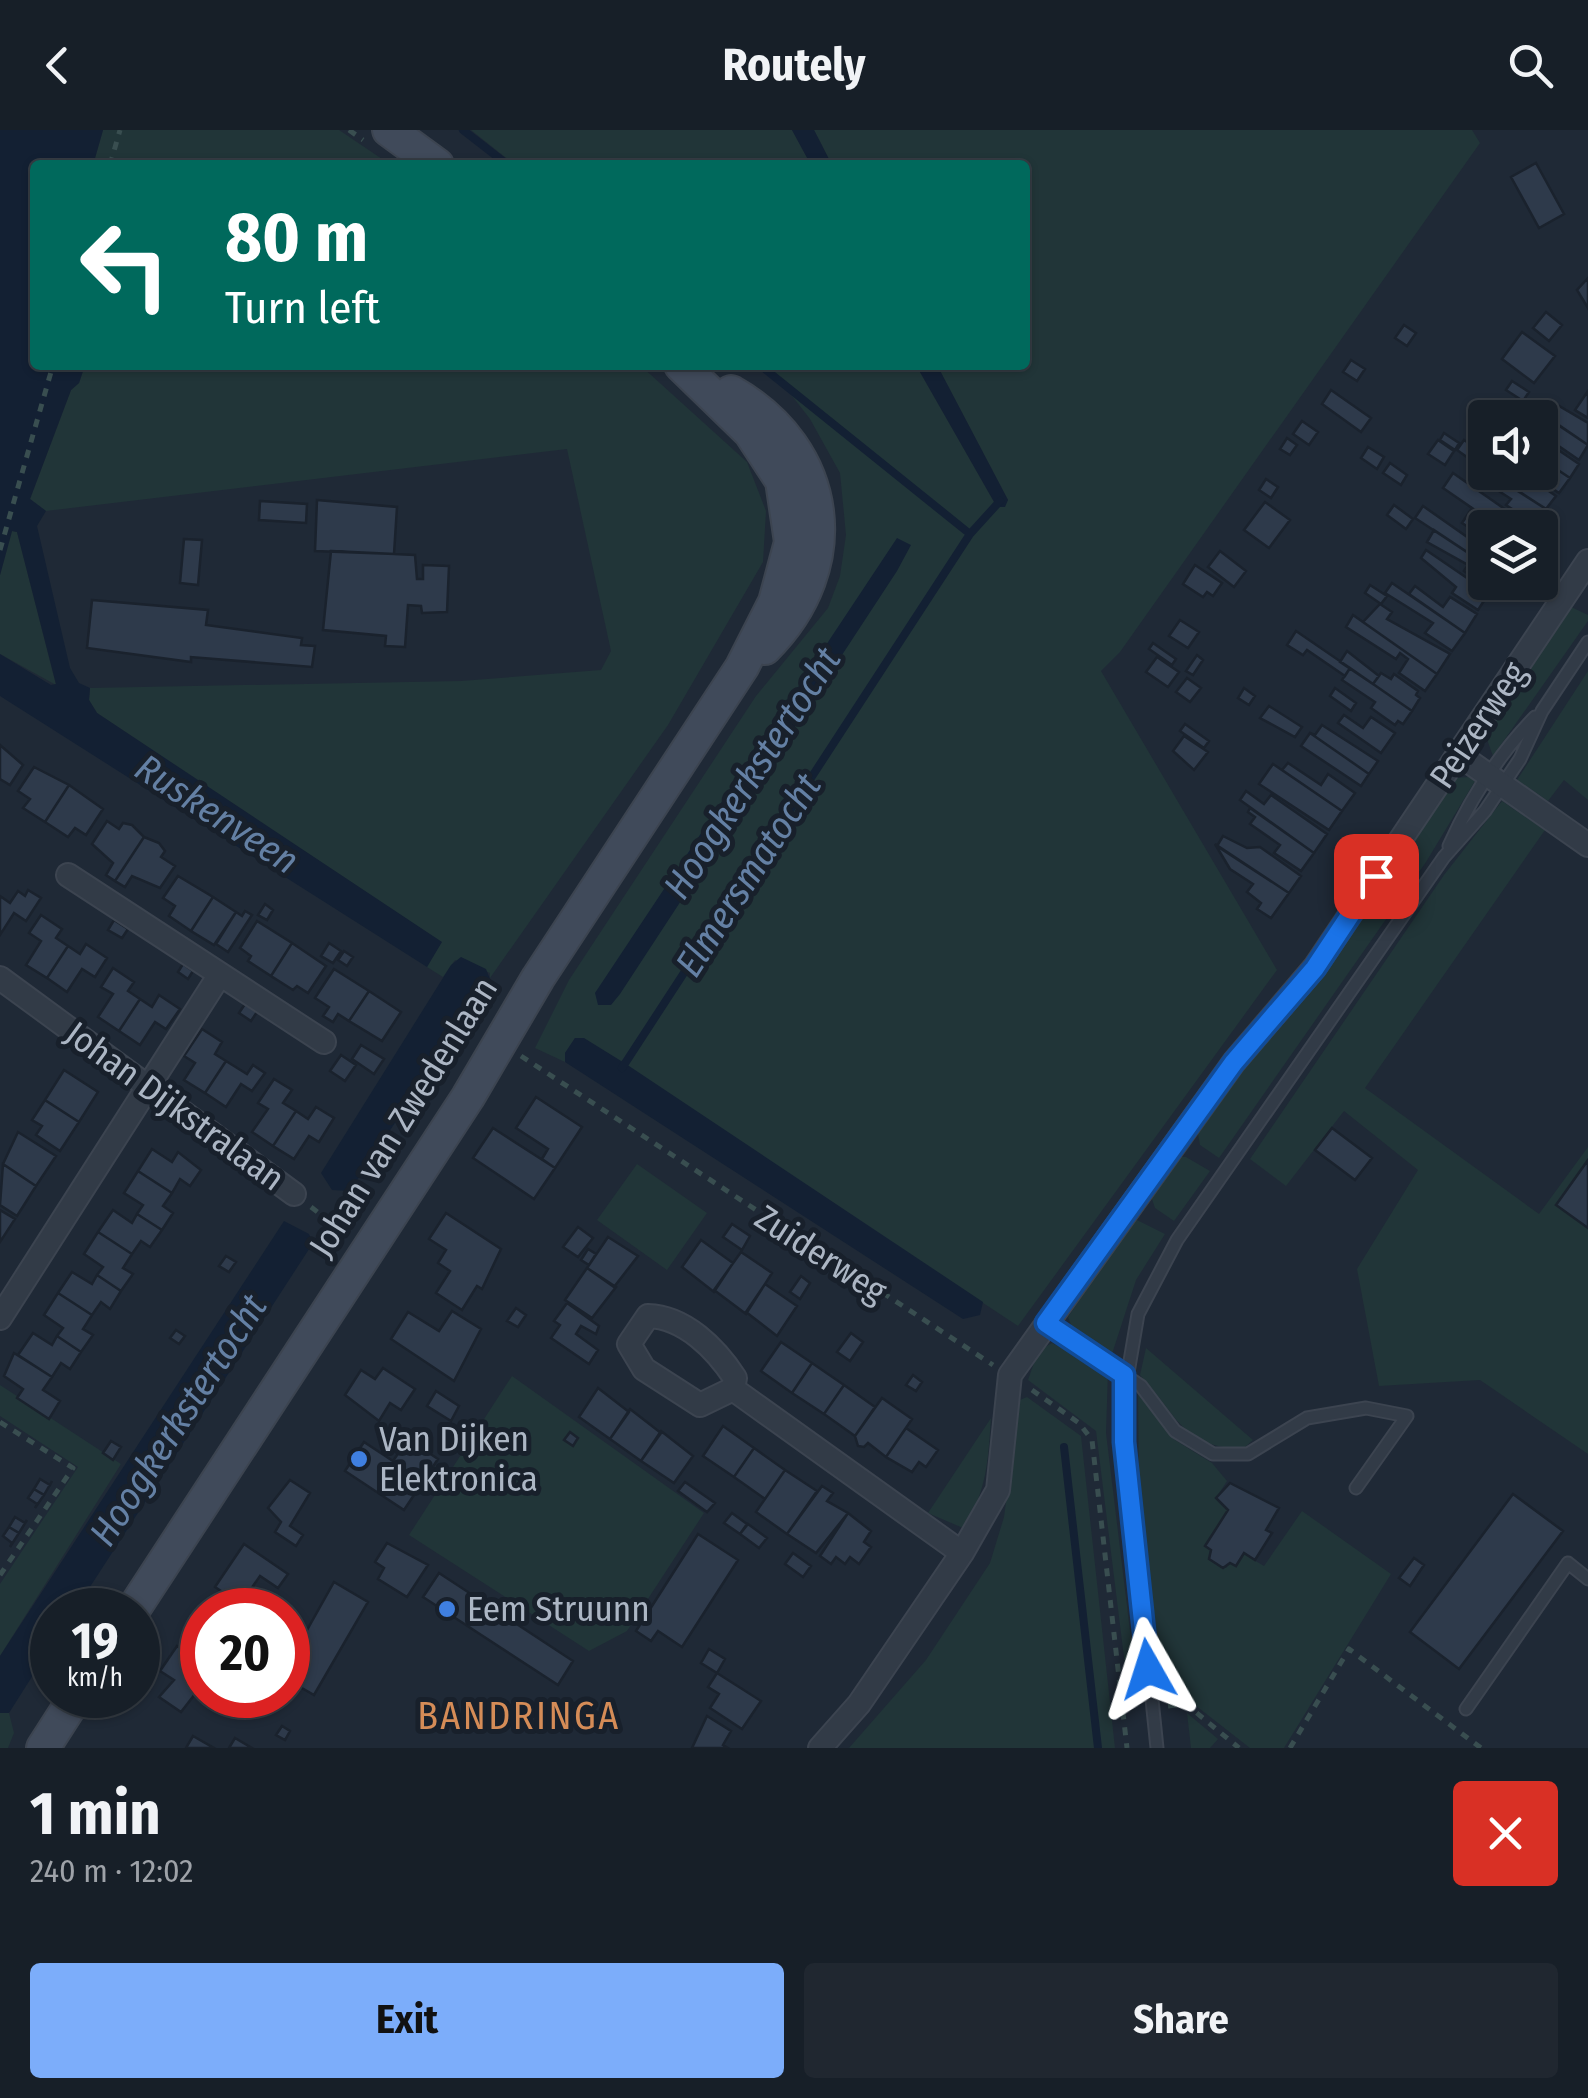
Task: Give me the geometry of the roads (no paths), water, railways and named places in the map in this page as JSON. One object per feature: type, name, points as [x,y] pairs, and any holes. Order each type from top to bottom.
[{"type":"main road","points":[[390,130],[430,160]]},
{"type":"main road","name":"Johan van Zwedenlaan","points":[[147,1588],[742,667],[783,582],[791,521],[782,482],[763,447],[690,372]]},
{"type":"main road","points":[[43,1748],[62,1718]]},
{"type":"street","name":"Peizerweg","points":[[962,1553],[998,1490],[1010,1375],[1234,1062],[1315,968],[1588,561]]},
{"type":"street","points":[[1458,754],[1588,844]]},
{"type":"street","points":[[68,875],[324,1042]]},
{"type":"street","points":[[0,1318],[219,976]]},
{"type":"street","name":"Johan Dijkstralaan","points":[[0,978],[294,1194]]},
{"type":"street","points":[[648,1316],[663,1317],[717,1349],[735,1378],[733,1389],[700,1405],[644,1369],[628,1344],[648,1316]]},
{"type":"street","points":[[733,1389],[962,1553],[859,1704],[820,1748]]},
{"type":"lane","name":"Peizerweg","points":[[1157,1748],[1124,1442],[1124,1375],[1138,1314],[1162,1264],[1588,642]]},
{"type":"lane","name":"Peizerweg","points":[[1444,857],[1469,800],[1495,779],[1505,748],[1542,711]]},
{"type":"lane","points":[[1046,1323],[1148,1394],[1186,1441],[1228,1457],[1248,1454],[1308,1418],[1366,1408],[1407,1416],[1356,1488]]},
{"type":"lane","points":[[1466,1709],[1568,1564],[1588,1580]]},
{"type":"water","name":"Ruskenveen","points":[[0,130],[103,130],[94,160],[30,160],[30,370],[83,370],[79,383],[71,390],[30,499],[46,511],[37,526],[70,668],[79,683],[90,688],[89,700],[97,713],[442,942],[427,967],[0,696],[0,654],[51,685],[56,684],[17,532],[12,531],[0,575]]},
{"type":"water","points":[[792,130],[814,130],[829,160],[808,160]]},
{"type":"water","points":[[919,370],[940,370],[1008,500],[1005,507],[997,507]]},
{"type":"water","name":"Hoogkerkstertocht","points":[[897,538],[911,545],[897,571],[620,994],[611,1005],[598,1005],[595,993]]},
{"type":"water","points":[[461,957],[486,969],[490,979],[350,1191],[332,1190],[321,1173],[451,965]]},
{"type":"water","points":[[575,1038],[584,1038],[626,1064],[983,1302],[980,1315],[963,1319],[565,1062],[565,1053]]},
{"type":"water","name":"Hoogkerkstertocht","points":[[284,1221],[309,1234],[313,1243],[89,1588],[44,1588]]},
{"type":"water","points":[[30,1610],[30,1680],[9,1713],[0,1713],[0,1656]]},
{"type":"waterway","name":"Elmersmatocht","points":[[463,130],[502,160]]},
{"type":"waterway","name":"Elmersmatocht","points":[[622,1068],[970,534],[766,370]]},
{"type":"waterway","points":[[970,534],[1000,501]]},
{"type":"waterway","name":"Elmersmatocht","points":[[1064,1447],[1098,1748]]},
{"type":"place","name":"Van Dijken Elektronica","points":[[359,1459]]},
{"type":"place","name":"Eem Struunn","points":[[447,1609]]},
{"type":"district","name":"BANDRINGA","points":[[519,1716]]}]
